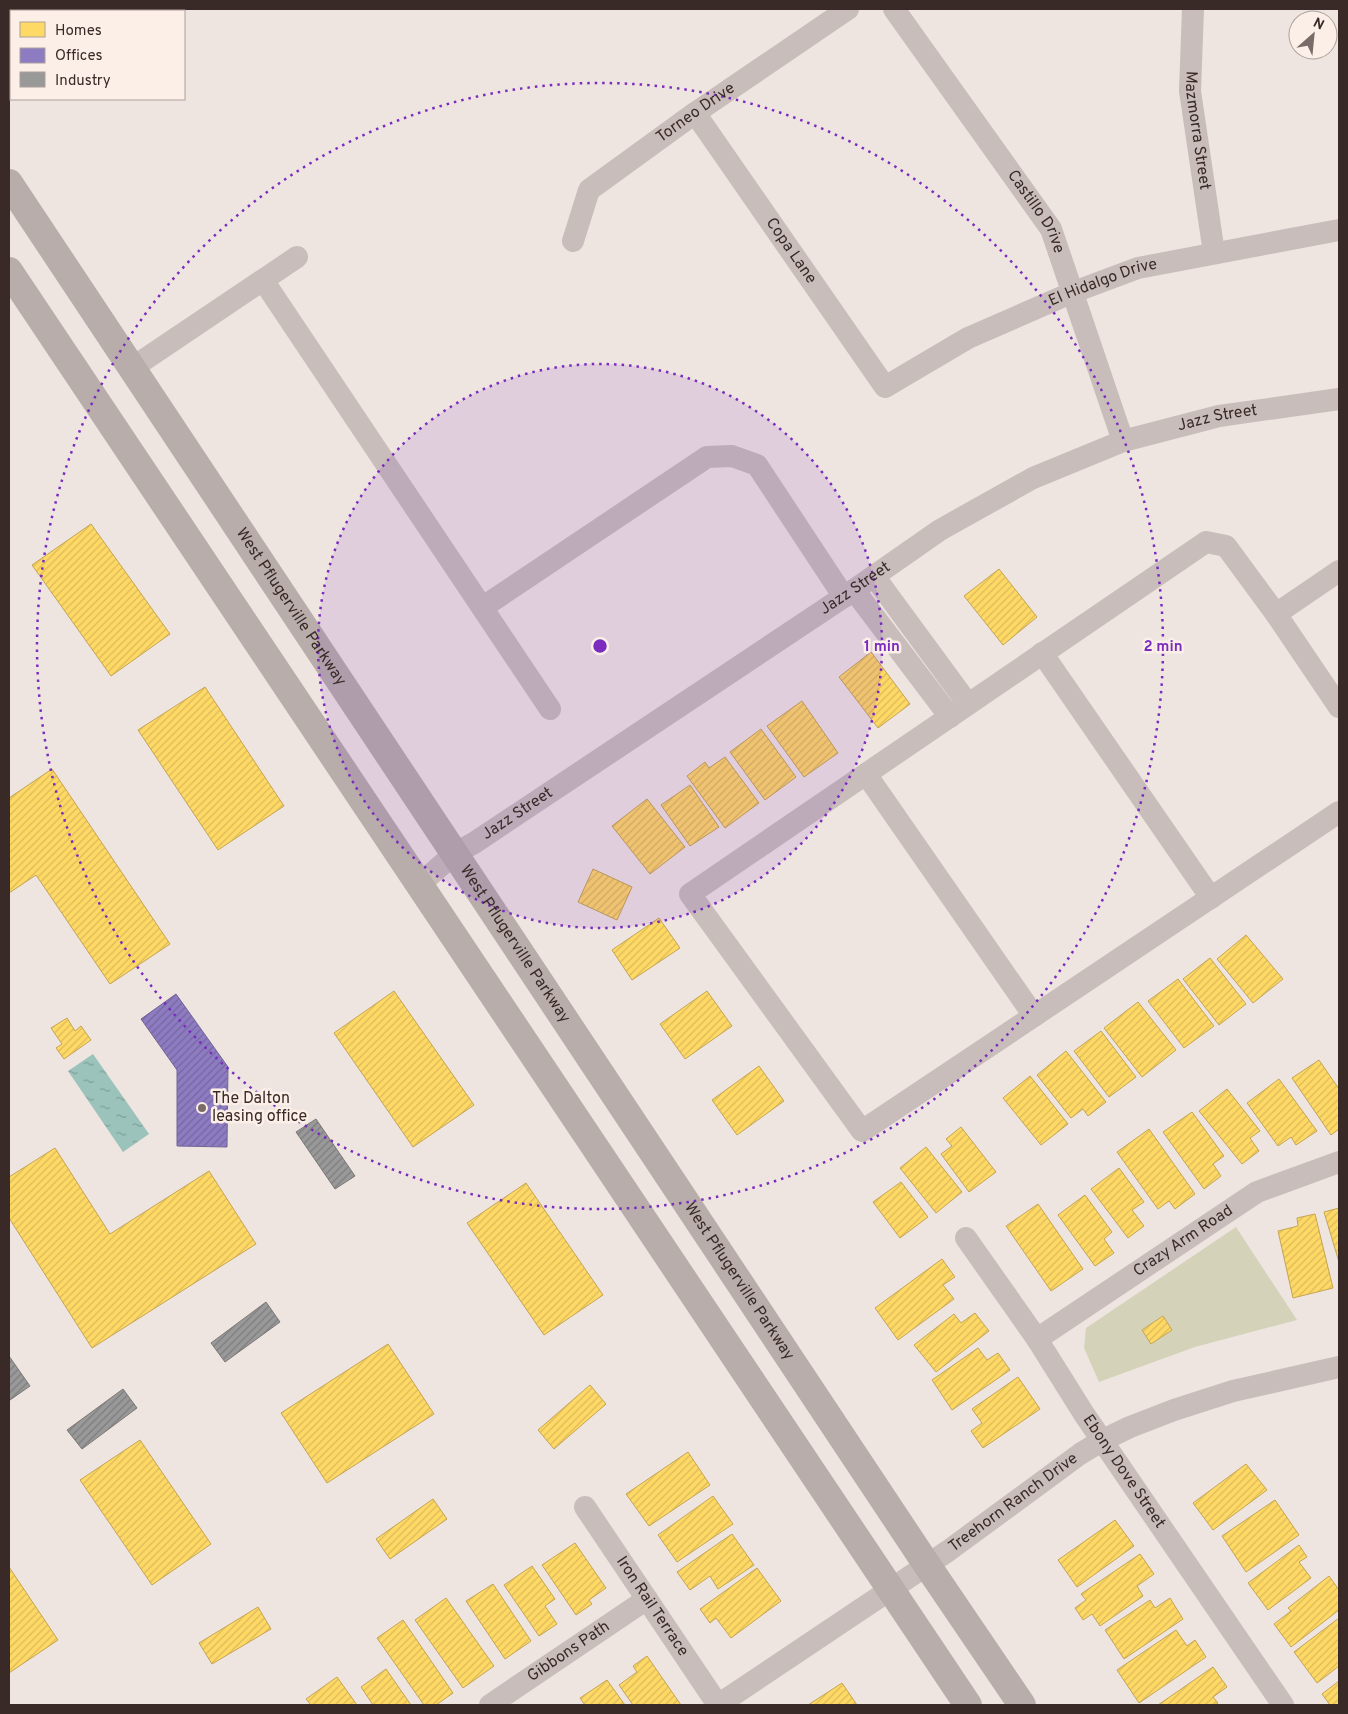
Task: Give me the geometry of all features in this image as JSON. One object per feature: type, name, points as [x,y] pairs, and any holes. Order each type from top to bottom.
[{"type":"main road","name":"West Pflugerville Parkway","points":[[9,183],[926,1565],[1022,1705]]},
{"type":"main road","points":[[9,271],[968,1705]]},
{"type":"street","name":"Torneo Drive","points":[[573,241],[589,190],[695,113],[848,9]]},
{"type":"street","name":"Castillo Drive","points":[[894,9],[1050,229],[1123,441]]},
{"type":"street","name":"Mazmorra Street","points":[[1193,9],[1190,91],[1214,253]]},
{"type":"street","name":"Copa Lane","points":[[695,113],[885,387]]},
{"type":"street","name":"El Hidalgo Drive","points":[[885,387],[968,338],[1071,293],[1138,268],[1339,230]]},
{"type":"street","points":[[132,368],[297,257]]},
{"type":"street","points":[[263,280],[550,709]]},
{"type":"street","name":"Jazz Street","points":[[419,885],[454,854],[474,843],[849,593],[940,530],[1033,478],[1123,441],[1219,416],[1339,398]]},
{"type":"street","points":[[483,607],[707,457],[732,456],[757,465],[849,593],[902,654],[950,717]]},
{"type":"street","points":[[1339,707],[1276,614],[1226,546],[1206,542],[690,894],[862,1132],[1339,812]]},
{"type":"street","points":[[1276,614],[1339,571]]},
{"type":"street","points":[[874,576],[968,704]]},
{"type":"street","points":[[902,654],[922,641]]},
{"type":"street","points":[[1042,653],[1211,898]]},
{"type":"street","points":[[866,774],[1034,1016]]},
{"type":"street","name":"Crazy Arm Road","points":[[1037,1339],[1257,1192],[1339,1162]]},
{"type":"street","name":"Ebony Dove Street","points":[[966,1238],[1037,1339],[1084,1414],[1283,1705]]},
{"type":"street","name":"Treehorn Ranch Drive","points":[[718,1705],[890,1590],[1080,1454],[1103,1440],[1130,1427],[1233,1391],[1339,1367]]},
{"type":"street","name":"Iron Rail Terrace","points":[[585,1507],[718,1705]]},
{"type":"street","name":"Gibbons Path","points":[[490,1705],[647,1598]]},
{"type":"green space","points":[[1236,1227],[1297,1320],[1195,1347],[1099,1382],[1084,1348],[1086,1328]]},
{"type":"water","points":[[93,1054],[149,1134],[123,1152],[68,1071]]},
{"type":"building: Homes","points":[[91,524],[170,634],[111,676],[32,565]]},
{"type":"building: Homes","points":[[999,569],[1037,617],[1003,645],[964,596]]},
{"type":"building: Homes","points":[[871,652],[910,704],[878,728],[839,677]]},
{"type":"building: Homes","points":[[205,687],[284,806],[218,850],[138,730]]},
{"type":"building: Homes","points":[[802,701],[838,753],[804,777],[767,726]]},
{"type":"building: Homes","points":[[761,729],[796,777],[765,800],[730,752]]},
{"type":"building: Homes","points":[[725,757],[759,803],[725,828],[687,776],[705,762],[709,768]]},
{"type":"building: Homes","points":[[52,769],[170,944],[110,984],[36,875],[9,893],[9,798]]},
{"type":"building: Homes","points":[[690,785],[719,827],[690,846],[661,805]]},
{"type":"building: Homes","points":[[647,799],[685,847],[650,874],[612,826]]},
{"type":"building: Homes","points":[[593,869],[632,887],[617,920],[578,902]]},
{"type":"building: Homes","points":[[659,918],[680,948],[632,980],[612,950]]},
{"type":"building: Homes","points":[[1246,935],[1283,979],[1253,1003],[1217,959]]},
{"type":"building: Homes","points":[[1210,958],[1246,1004],[1219,1025],[1183,979]]},
{"type":"building: Homes","points":[[1178,979],[1214,1026],[1184,1048],[1148,1001]]},
{"type":"building: Homes","points":[[394,991],[474,1105],[413,1147],[334,1033]]},
{"type":"building: Homes","points":[[707,991],[732,1026],[685,1059],[660,1024]]},
{"type":"building: Homes","points":[[1138,1002],[1176,1050],[1142,1077],[1104,1028]]},
{"type":"building: Homes","points":[[67,1018],[75,1031],[81,1026],[91,1040],[64,1059],[56,1048],[62,1044],[51,1028]]},
{"type":"building: Homes","points":[[1101,1031],[1136,1077],[1109,1097],[1074,1051]]},
{"type":"building: Homes","points":[[1066,1051],[1106,1102],[1088,1116],[1083,1109],[1071,1118],[1037,1075]]},
{"type":"building: Homes","points":[[1319,1060],[1339,1089],[1339,1129],[1331,1135],[1292,1078]]},
{"type":"building: Homes","points":[[759,1066],[784,1101],[737,1135],[712,1100]]},
{"type":"building: Homes","points":[[1030,1076],[1068,1124],[1041,1145],[1003,1098]]},
{"type":"building: Homes","points":[[1279,1079],[1317,1131],[1296,1145],[1291,1137],[1278,1146],[1247,1103]]},
{"type":"building: Homes","points":[[1227,1089],[1260,1131],[1250,1138],[1259,1151],[1242,1164],[1199,1111]]},
{"type":"building: Homes","points":[[1192,1112],[1224,1156],[1213,1164],[1221,1176],[1204,1189],[1163,1132]]},
{"type":"building: Homes","points":[[961,1127],[996,1172],[969,1192],[941,1154],[952,1146],[946,1139]]},
{"type":"building: Homes","points":[[1149,1129],[1195,1194],[1175,1209],[1169,1201],[1158,1209],[1117,1152]]},
{"type":"building: Homes","points":[[926,1147],[962,1192],[936,1213],[900,1168]]},
{"type":"building: Homes","points":[[55,1148],[110,1234],[209,1171],[256,1244],[92,1348],[9,1218],[9,1177]]},
{"type":"building: Homes","points":[[1119,1168],[1144,1202],[1132,1210],[1144,1226],[1128,1238],[1091,1189]]},
{"type":"building: Homes","points":[[901,1182],[928,1217],[900,1238],[873,1202]]},
{"type":"building: Homes","points":[[526,1183],[603,1295],[544,1335],[467,1223]]},
{"type":"building: Homes","points":[[1085,1195],[1112,1232],[1104,1239],[1114,1253],[1095,1266],[1058,1215]]},
{"type":"building: Homes","points":[[1038,1204],[1083,1269],[1051,1291],[1006,1226]]},
{"type":"building: Homes","points":[[1339,1208],[1339,1262],[1324,1212]]},
{"type":"building: Homes","points":[[1315,1214],[1333,1288],[1293,1298],[1278,1231],[1298,1226],[1297,1218]]},
{"type":"building: Homes","points":[[942,1259],[955,1277],[943,1285],[954,1299],[898,1340],[875,1308]]},
{"type":"building: Homes","points":[[975,1313],[989,1331],[936,1372],[914,1345],[954,1314],[961,1323]]},
{"type":"building: Homes","points":[[1163,1316],[1172,1330],[1151,1344],[1142,1330]]},
{"type":"building: Homes","points":[[388,1344],[434,1414],[327,1483],[281,1413]]},
{"type":"building: Homes","points":[[978,1348],[987,1360],[998,1353],[1010,1370],[952,1410],[932,1380]]},
{"type":"building: Homes","points":[[1018,1377],[1040,1409],[983,1448],[971,1431],[982,1423],[972,1409]]},
{"type":"building: Homes","points":[[590,1385],[606,1404],[554,1449],[538,1430]]},
{"type":"building: Homes","points":[[140,1440],[211,1544],[152,1585],[80,1480]]},
{"type":"building: Homes","points":[[688,1452],[710,1485],[649,1526],[626,1494]]},
{"type":"building: Homes","points":[[1246,1464],[1267,1490],[1213,1530],[1193,1503]]},
{"type":"building: Homes","points":[[713,1496],[733,1524],[677,1562],[658,1535]]},
{"type":"building: Homes","points":[[433,1499],[447,1519],[390,1559],[376,1539]]},
{"type":"building: Homes","points":[[1275,1500],[1299,1535],[1246,1572],[1222,1536]]},
{"type":"building: Homes","points":[[1115,1520],[1134,1546],[1077,1587],[1058,1560]]},
{"type":"building: Homes","points":[[732,1534],[754,1565],[718,1589],[710,1576],[690,1590],[677,1572]]},
{"type":"building: Homes","points":[[575,1543],[606,1588],[589,1600],[592,1604],[576,1615],[542,1565]]},
{"type":"building: Homes","points":[[1299,1545],[1307,1557],[1299,1562],[1311,1578],[1268,1610],[1248,1583]]},
{"type":"building: Homes","points":[[1140,1554],[1154,1574],[1137,1586],[1143,1596],[1100,1626],[1092,1614],[1083,1620],[1075,1608],[1086,1600],[1081,1594]]},
{"type":"building: Homes","points":[[532,1566],[555,1599],[545,1606],[557,1624],[539,1636],[504,1585]]},
{"type":"building: Homes","points":[[9,1567],[58,1640],[9,1673]]},
{"type":"building: Homes","points":[[757,1568],[781,1601],[731,1638],[716,1618],[710,1623],[700,1609]]},
{"type":"building: Homes","points":[[1329,1576],[1339,1590],[1339,1610],[1291,1647],[1274,1624],[1291,1611],[1288,1608]]},
{"type":"building: Homes","points":[[493,1584],[531,1641],[505,1659],[466,1601]]},
{"type":"building: Homes","points":[[446,1598],[494,1666],[463,1688],[415,1620]]},
{"type":"building: Homes","points":[[1170,1598],[1183,1619],[1124,1659],[1105,1630],[1150,1600],[1155,1608]]},
{"type":"building: Homes","points":[[258,1607],[271,1629],[212,1664],[199,1643]]},
{"type":"building: Homes","points":[[1339,1618],[1339,1666],[1317,1683],[1294,1652]]},
{"type":"building: Homes","points":[[403,1620],[453,1693],[436,1705],[424,1705],[377,1638]]},
{"type":"building: Homes","points":[[1176,1630],[1187,1646],[1195,1640],[1206,1657],[1139,1703],[1117,1670]]},
{"type":"building: Homes","points":[[647,1656],[681,1705],[633,1705],[619,1685],[637,1672],[633,1666]]},
{"type":"building: Homes","points":[[1213,1667],[1227,1687],[1213,1697],[1218,1703],[1214,1705],[1158,1705]]},
{"type":"building: Homes","points":[[386,1669],[411,1705],[373,1705],[361,1687]]},
{"type":"building: Homes","points":[[337,1677],[357,1705],[311,1705],[306,1699]]},
{"type":"building: Homes","points":[[607,1680],[625,1705],[585,1705],[580,1698]]},
{"type":"building: Homes","points":[[1339,1681],[1339,1705],[1330,1705],[1322,1694]]},
{"type":"building: Homes","points":[[842,1683],[857,1705],[808,1705]]},
{"type":"building: Offices","name":"The Dalton leasing office","points":[[176,994],[228,1067],[227,1147],[177,1146],[177,1070],[141,1019]]},
{"type":"building: Industry","points":[[316,1119],[355,1176],[335,1189],[296,1132]]},
{"type":"building: Industry","points":[[266,1302],[280,1322],[225,1362],[211,1343]]},
{"type":"building: Industry","points":[[9,1356],[30,1386],[10,1400],[9,1399]]},
{"type":"building: Industry","points":[[123,1389],[137,1408],[82,1449],[67,1430]]},
{"type":"place","name":"The Dalton leasing office","points":[[202,1108]]}]
